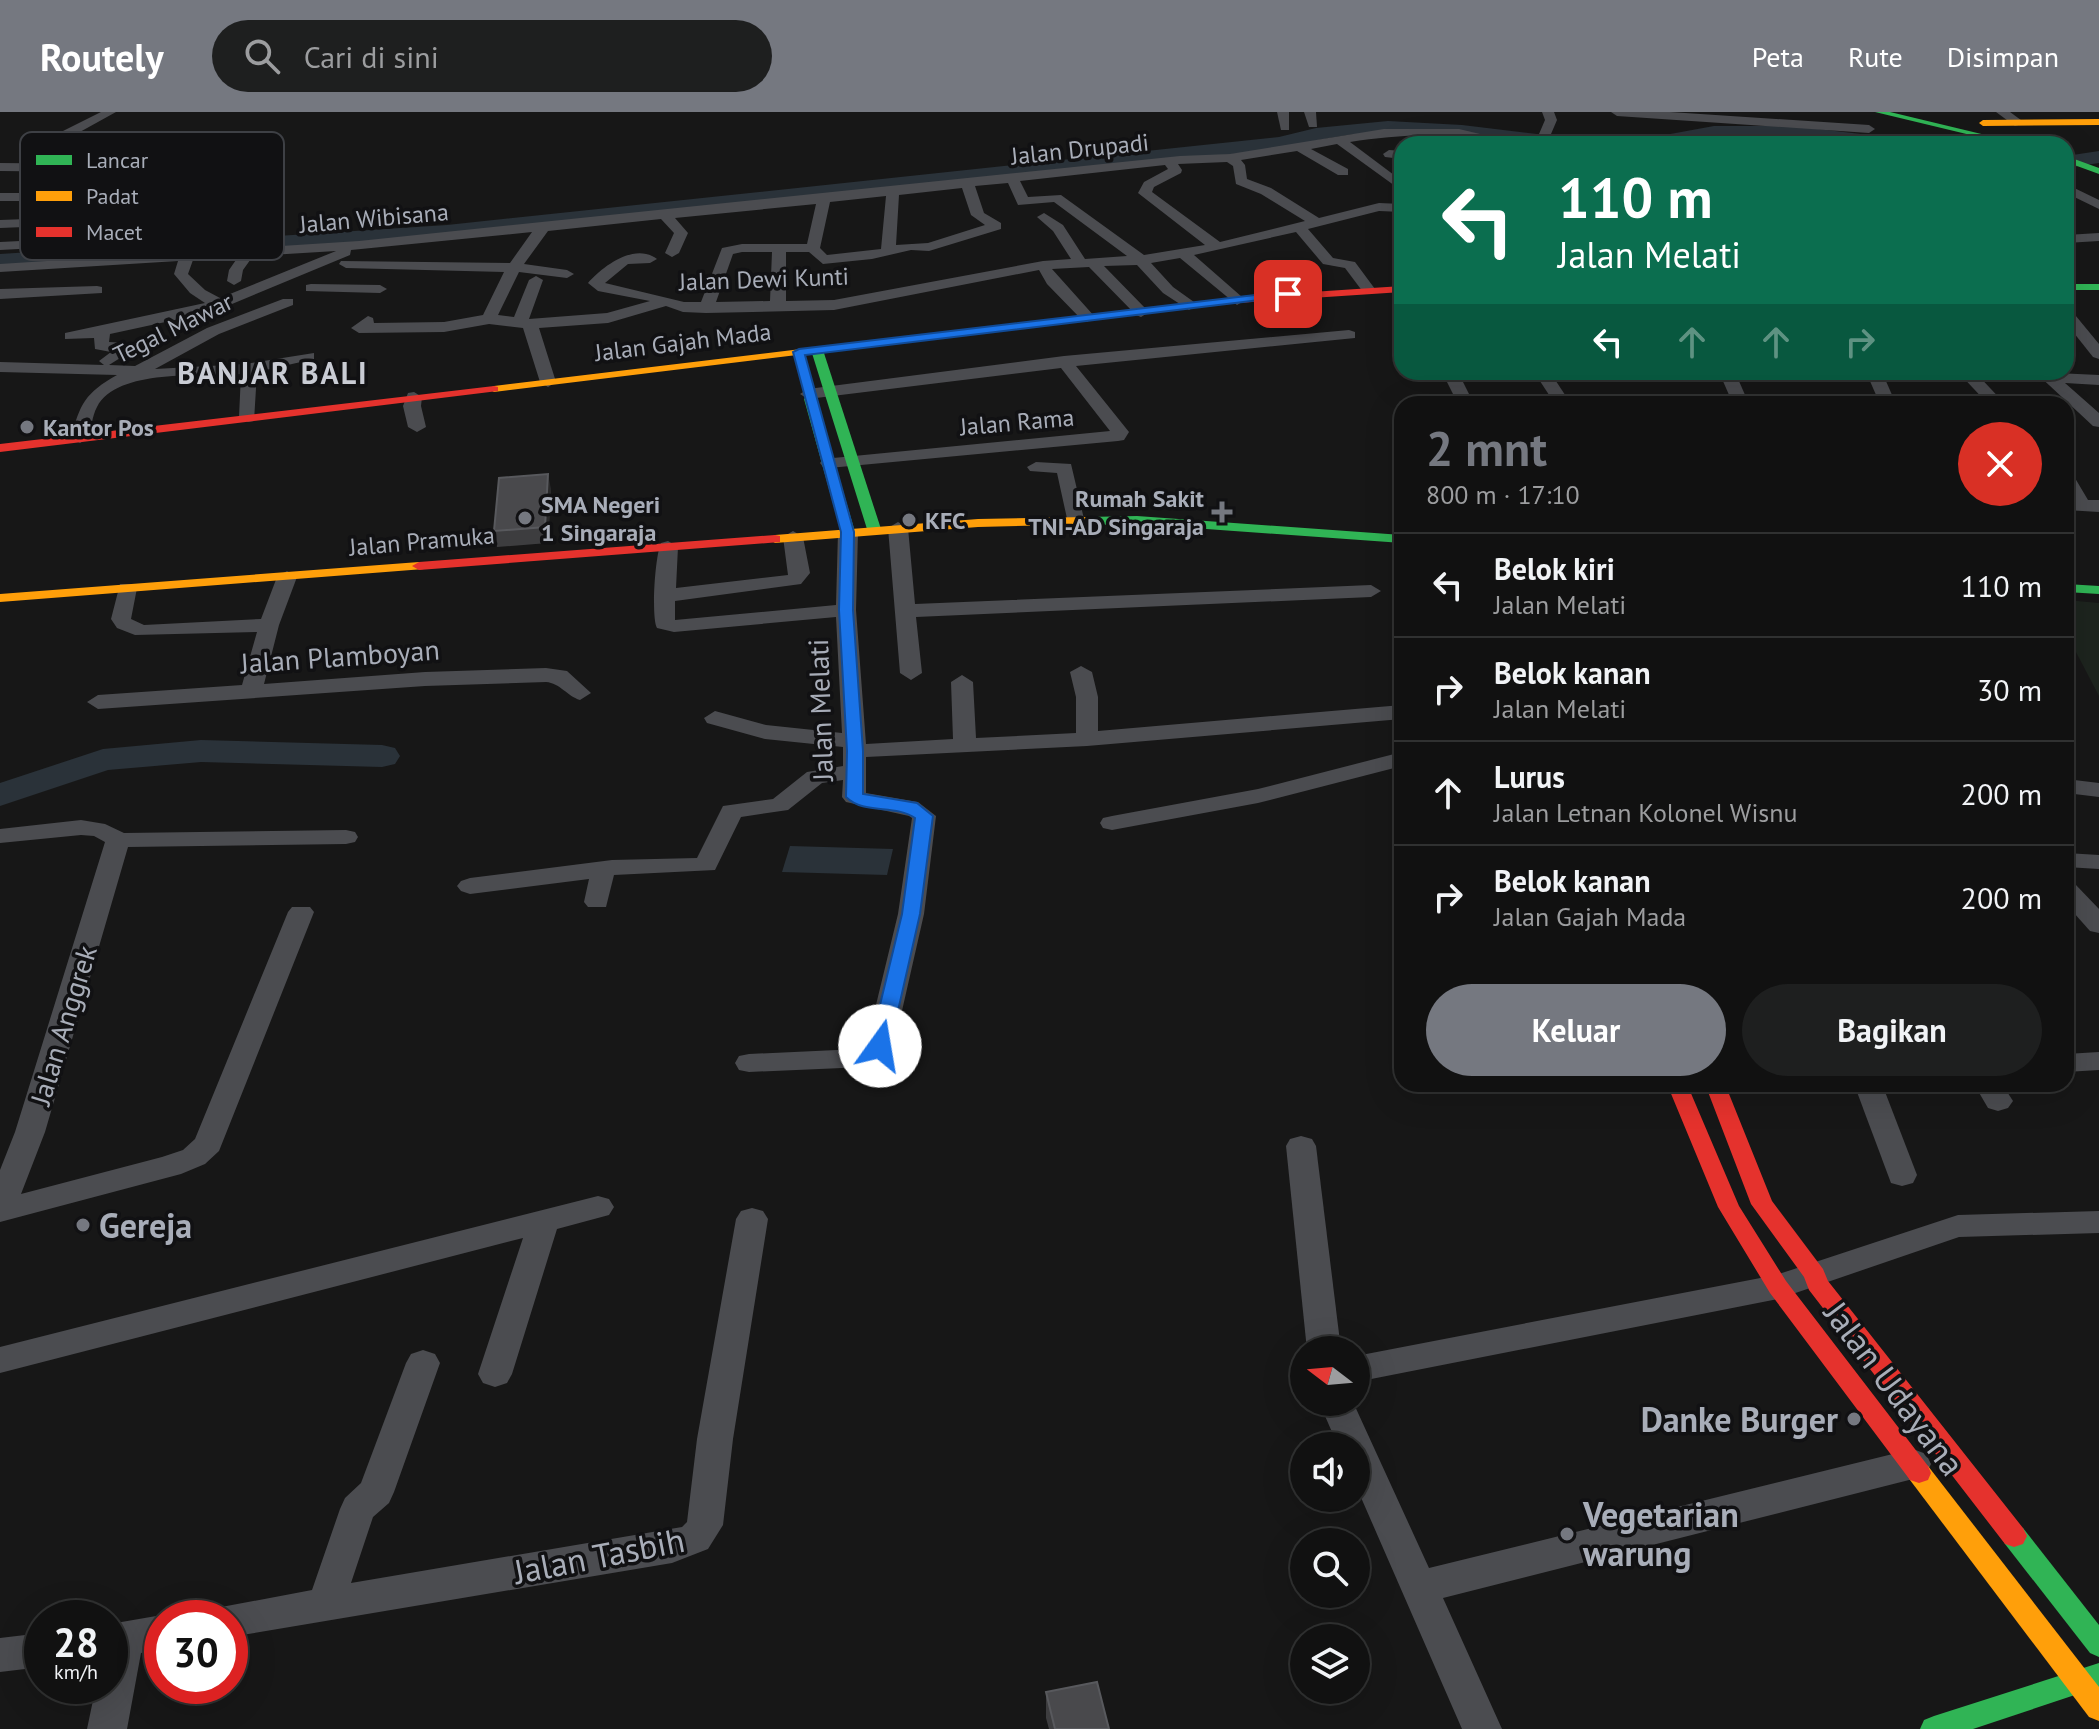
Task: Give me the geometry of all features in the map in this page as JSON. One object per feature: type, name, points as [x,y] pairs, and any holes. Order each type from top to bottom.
[{"type":"main road","points":[[1879,112],[1985,136]]},
{"type":"main road","points":[[1964,131],[1982,123],[2099,122]]},
{"type":"main road","points":[[2074,162],[2098,171]]},
{"type":"main road","points":[[2074,287],[2099,287]]},
{"type":"main road","name":"Jalan Gajah Mada","points":[[6,449],[548,382],[806,368],[1087,317],[1288,294],[1394,289]]},
{"type":"main road","points":[[806,368],[831,391],[874,529]]},
{"type":"main road","points":[[806,368],[827,463],[848,532]]},
{"type":"main road","name":"Jalan Pramuka","points":[[0,598],[874,529],[1075,519],[1137,520],[1394,538]]},
{"type":"main road","points":[[2074,588],[2099,590]]},
{"type":"main road","name":"Jalan Udayana","points":[[1680,1092],[1729,1207],[1778,1287],[2099,1708]]},
{"type":"main road","name":"Jalan Udayana","points":[[1718,1092],[1762,1204],[1815,1275],[1817,1284],[2099,1645]]},
{"type":"main road","points":[[1934,1729],[2099,1675]]},
{"type":"street","points":[[71,132],[110,112]]},
{"type":"street","points":[[1283,112],[1285,127]]},
{"type":"street","points":[[1545,134],[1551,122],[1548,112]]},
{"type":"street","points":[[1617,112],[1869,129]]},
{"type":"street","points":[[2002,112],[2019,123]]},
{"type":"street","points":[[1384,133],[1390,152]]},
{"type":"street","name":"Jalan Drupadi","points":[[665,215],[1168,161],[1230,158],[1384,133],[1420,136]]},
{"type":"street","points":[[1340,141],[1394,181]]},
{"type":"street","points":[[1299,147],[1343,172]]},
{"type":"street","points":[[1230,158],[1239,165],[1241,181],[1245,184],[1266,191],[1316,222]]},
{"type":"street","points":[[1168,161],[1176,170],[1149,185],[1145,193],[1217,247]]},
{"type":"street","points":[[0,167],[20,167]]},
{"type":"street","points":[[1033,176],[1049,195]]},
{"type":"street","points":[[1012,178],[1024,203],[1056,198],[1092,221],[1141,260],[1168,290],[1189,305]]},
{"type":"street","points":[[0,182],[20,182]]},
{"type":"street","points":[[813,248],[823,260],[911,246],[929,247],[996,226],[978,215],[967,182]]},
{"type":"street","points":[[888,251],[893,191]]},
{"type":"street","points":[[2074,192],[2099,206]]},
{"type":"street","points":[[0,197],[20,199]]},
{"type":"street","points":[[813,248],[824,199]]},
{"type":"street","points":[[2074,206],[2099,206]]},
{"type":"street","name":"Jalan Dewi Kunti","points":[[525,323],[614,318],[661,303],[706,308],[834,305],[1043,265],[1141,260],[1217,247],[1379,207],[1394,208]]},
{"type":"street","points":[[733,209],[735,225]]},
{"type":"street","points":[[0,210],[20,211]]},
{"type":"street","points":[[665,215],[681,233],[672,253]]},
{"type":"street","name":"Jalan Wibisana","points":[[284,250],[665,215]]},
{"type":"street","points":[[1044,217],[1141,312]]},
{"type":"street","points":[[616,220],[616,245]]},
{"type":"street","points":[[0,224],[20,223]]},
{"type":"street","points":[[1298,226],[1328,261],[1350,265],[1368,289]]},
{"type":"street","points":[[489,319],[517,263],[543,227]]},
{"type":"street","points":[[0,233],[20,231]]},
{"type":"street","points":[[2074,239],[2099,237]]},
{"type":"street","points":[[0,246],[20,243]]},
{"type":"street","points":[[71,336],[102,332],[220,304],[359,245]]},
{"type":"street","points":[[706,308],[727,251],[742,248],[813,248]]},
{"type":"street","points":[[778,306],[779,248]]},
{"type":"street","points":[[1182,252],[1237,300]]},
{"type":"street","points":[[650,259],[624,260],[595,282],[601,287],[638,293],[661,303]]},
{"type":"street","name":"Jalan Wibisana","points":[[0,268],[125,260]]},
{"type":"street","name":"Tegal Mawar","points":[[186,260],[181,274],[201,297],[259,314]]},
{"type":"street","points":[[234,281],[236,270],[243,260]]},
{"type":"street","points":[[346,264],[517,263],[570,268]]},
{"type":"street","points":[[1043,265],[1052,281],[1087,317]]},
{"type":"street","points":[[346,289],[371,266]]},
{"type":"street","points":[[1272,277],[1288,294]]},
{"type":"street","points":[[536,280],[525,323],[548,382]]},
{"type":"street","points":[[311,288],[380,289]]},
{"type":"street","points":[[0,301],[97,290]]},
{"type":"street","points":[[259,314],[288,302]]},
{"type":"street","name":"Tegal Mawar","points":[[80,438],[89,404],[131,373],[213,331],[259,314]]},
{"type":"street","points":[[368,321],[359,328],[444,327],[489,319],[525,323]]},
{"type":"street","points":[[2074,323],[2099,354]]},
{"type":"street","points":[[102,332],[101,346],[128,348],[107,361],[153,361]]},
{"type":"street","points":[[806,368],[831,391],[1064,361],[1349,335]]},
{"type":"street","points":[[0,367],[131,373],[249,368],[288,363],[308,356]]},
{"type":"street","name":"Jalan Rama","points":[[827,463],[1118,436],[1120,432],[1064,361]]},
{"type":"street","points":[[248,417],[249,368]]},
{"type":"street","points":[[2074,378],[2099,380]]},
{"type":"street","points":[[1974,380],[1989,396]]},
{"type":"street","points":[[2052,380],[2070,396]]},
{"type":"street","points":[[414,397],[412,406],[417,427]]},
{"type":"street","points":[[2074,400],[2099,422]]},
{"type":"street","points":[[1036,467],[1065,468],[1075,519]]},
{"type":"street","points":[[898,528],[911,673]]},
{"type":"street","name":"Jalan Melati","points":[[749,1063],[865,1058],[880,1046],[911,914],[924,816],[911,807],[865,802],[854,797],[846,610],[848,532]]},
{"type":"street","points":[[664,596],[794,580],[800,573],[793,537]]},
{"type":"street","points":[[668,547],[669,577],[664,596],[663,622],[669,626],[846,610]]},
{"type":"street","points":[[251,691],[269,625],[287,577]]},
{"type":"street","points":[[127,588],[121,619],[132,629],[269,625]]},
{"type":"street","points":[[904,611],[1371,591]]},
{"type":"street","points":[[1081,672],[1087,697],[1087,739]]},
{"type":"street","name":"Jalan Plamboyan","points":[[98,702],[425,679],[546,675],[559,676],[580,693]]},
{"type":"street","points":[[962,682],[965,744]]},
{"type":"street","points":[[715,718],[854,754],[965,744],[1087,739],[1394,713]]},
{"type":"street","points":[[470,886],[603,869],[706,865],[732,811],[780,805],[818,775],[854,754]]},
{"type":"street","points":[[1112,823],[1217,807],[1394,761]]},
{"type":"street","points":[[2074,787],[2099,790]]},
{"type":"street","points":[[0,836],[88,827],[107,829],[118,840],[346,837]]},
{"type":"street","name":"Jalan Anggrek","points":[[0,1209],[30,1132],[118,840]]},
{"type":"street","points":[[2074,860],[2099,862]]},
{"type":"street","points":[[597,902],[603,869]]},
{"type":"street","points":[[2074,898],[2099,925]]},
{"type":"street","points":[[0,1209],[170,1166],[194,1157],[208,1144],[301,912]]},
{"type":"street","points":[[2074,1063],[2099,1061]]},
{"type":"street","points":[[1871,1092],[1902,1175]]},
{"type":"street","points":[[1301,1146],[1322,1336]]},
{"type":"street","points":[[0,1360],[598,1207]]},
{"type":"street","name":"Jalan Tasbih","points":[[248,1617],[672,1547],[699,1537],[705,1525],[715,1439],[752,1219]]},
{"type":"street","points":[[495,1374],[544,1221]]},
{"type":"street","points":[[1370,1366],[1778,1287],[1958,1226],[2099,1222]]},
{"type":"street","points":[[326,1603],[358,1509],[376,1492],[423,1363]]},
{"type":"street","points":[[1420,1587],[1913,1464]]},
{"type":"street","points":[[1370,1477],[1482,1729]]},
{"type":"street","points":[[107,1729],[132,1637]]},
{"type":"street","points":[[0,1655],[24,1652]]},
{"type":"shaded area","points":[[2074,601],[2099,603],[2099,696],[2074,648]]},
{"type":"shaded area","points":[[790,846],[893,849],[887,875],[782,872]]},
{"type":"building","name":"SMA Negeri 1 Singaraja","points":[[548,474],[545,527],[494,531],[499,478]]},
{"type":"building","points":[[1097,1682],[1109,1729],[1055,1729],[1046,1692]]},
{"type":"waterway","points":[[284,242],[447,231],[1280,143],[1352,128],[1425,127],[1509,136]]},
{"type":"waterway","points":[[1692,136],[1714,132],[1792,132],[1826,136]]},
{"type":"waterway","points":[[2074,161],[2099,157]]},
{"type":"waterway","points":[[0,261],[20,260]]},
{"type":"waterway","points":[[0,795],[103,760],[201,751],[382,756]]},
{"type":"traffic: fast","points":[[1879,112],[1984,136]]},
{"type":"traffic: fast","points":[[2074,162],[2099,171]]},
{"type":"traffic: fast","points":[[2074,287],[2099,287]]},
{"type":"traffic: fast","points":[[817,350],[874,529]]},
{"type":"traffic: fast","points":[[810,399],[848,532]]},
{"type":"traffic: fast","points":[[1086,521],[1137,520],[1394,538]]},
{"type":"traffic: fast","points":[[2074,588],[2099,590]]},
{"type":"traffic: fast","points":[[2014,1536],[2099,1645]]},
{"type":"traffic: fast","points":[[1934,1729],[2099,1675]]},
{"type":"traffic: slow","points":[[1983,123],[2099,122]]},
{"type":"traffic: slow","points":[[494,389],[933,336]]},
{"type":"traffic: slow","points":[[775,539],[978,523],[1086,521]]},
{"type":"traffic: slow","points":[[0,598],[419,566]]},
{"type":"traffic: slow","points":[[1919,1473],[2099,1708]]},
{"type":"traffic: jam","points":[[933,336],[1237,300],[1394,290]]},
{"type":"traffic: jam","points":[[0,448],[494,389]]},
{"type":"traffic: jam","points":[[419,566],[775,539]]},
{"type":"traffic: jam","points":[[1680,1092],[1729,1207],[1778,1287],[1919,1473]]},
{"type":"traffic: jam","points":[[1718,1092],[1762,1204],[1815,1275],[1817,1284],[2014,1536]]},
{"type":"place","name":"Kantor Pos","points":[[27,427]]},
{"type":"place","name":"Rumah Sakit TNI-AD Singaraja","points":[[1222,512]]},
{"type":"place","name":"SMA Negeri 1 Singaraja","points":[[525,518]]},
{"type":"place","name":"KFC","points":[[909,520]]},
{"type":"place","name":"Gereja","points":[[83,1225]]},
{"type":"place","name":"Danke Burger","points":[[1854,1419]]},
{"type":"place","name":"Vegetarian warung","points":[[1567,1534]]},
{"type":"district","name":"BANJAR BALI","points":[[273,372]]},
{"type":"route","points":[[880,1046],[911,914],[924,816],[911,807],[865,802],[854,797],[855,751],[846,610],[848,532],[799,352],[1288,294]]}]
